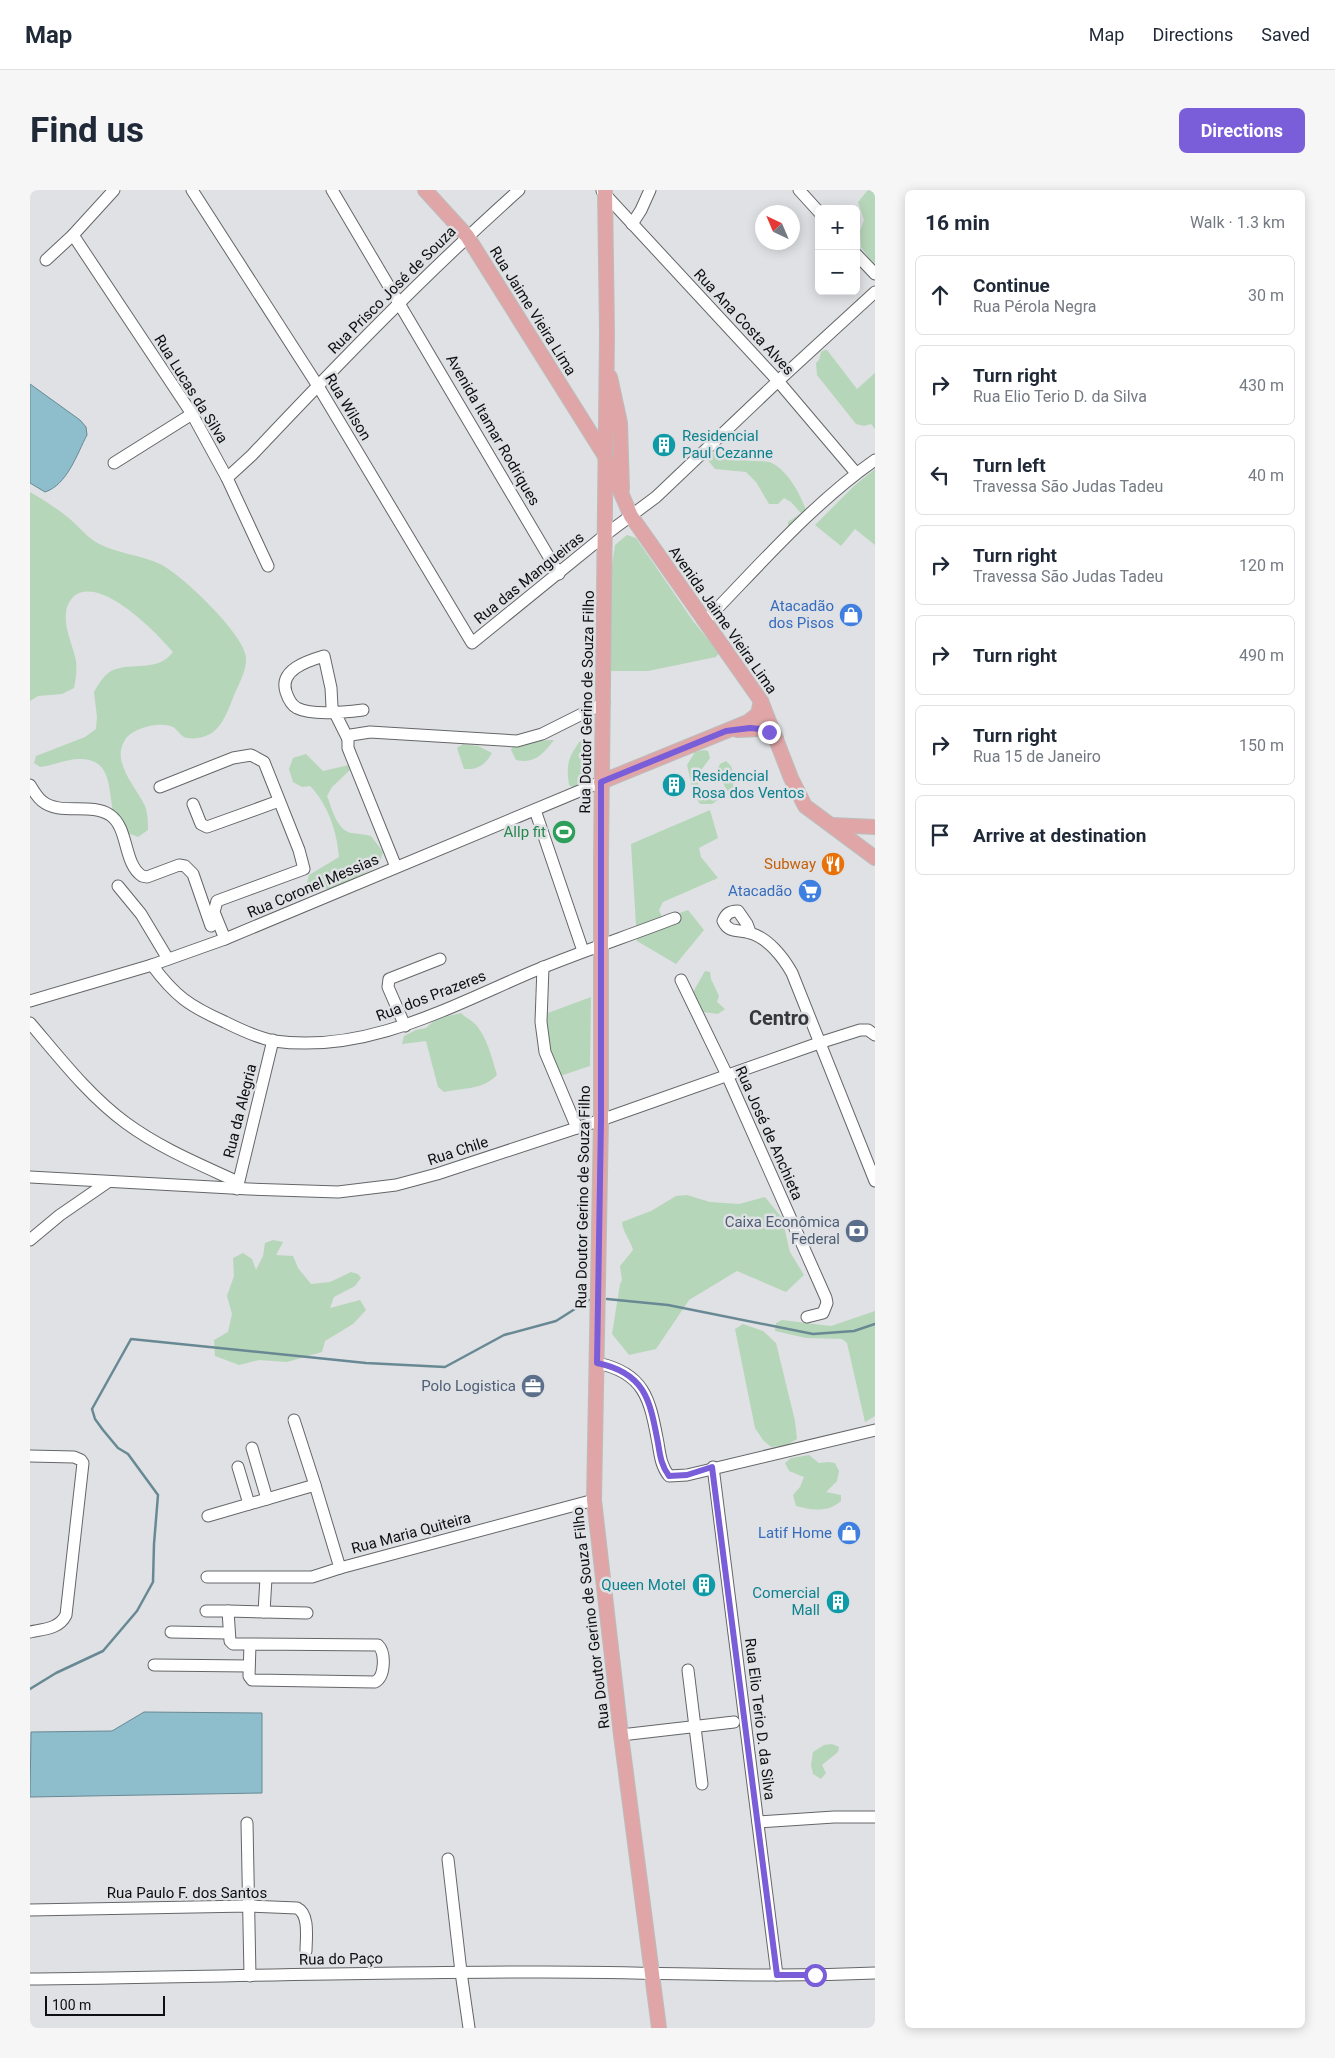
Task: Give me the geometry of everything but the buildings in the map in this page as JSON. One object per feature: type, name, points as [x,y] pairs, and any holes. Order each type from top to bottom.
[{"type":"main road","name":"Rua Jaime Vieira Lima","points":[[425,190],[467,236],[604,456]]},
{"type":"main road","name":"Rua Doutor Gerino de Souza Filho","points":[[604,192],[606,362],[604,703],[601,782],[601,1120],[594,1500],[621,1735],[659,2028]]},
{"type":"main road","name":"Rua Doutor Gerino de Souza Filho","points":[[606,362],[616,396],[620,423],[622,496]]},
{"type":"main road","name":"Avenida Jaime Vieira Lima","points":[[604,456],[631,516],[761,701],[803,802],[812,813],[875,858]]},
{"type":"main road","points":[[601,782],[754,718],[760,711],[761,701]]},
{"type":"main road","points":[[726,731],[750,728],[761,729],[776,738]]},
{"type":"main road","points":[[831,825],[875,827]]},
{"type":"street","points":[[46,260],[73,235],[114,190]]},
{"type":"street","name":"Rua Wilson","points":[[192,190],[318,386],[472,643]]},
{"type":"street","name":"Avenida Itamar Rodriques","points":[[332,190],[400,302],[559,574]]},
{"type":"street","name":"Rua Prisco José de Souza","points":[[227,478],[252,455],[400,302],[467,236],[519,190]]},
{"type":"street","points":[[632,224],[650,190]]},
{"type":"street","points":[[799,190],[815,208]]},
{"type":"street","name":"Rua Ana Costa Alves","points":[[604,192],[778,380],[856,473]]},
{"type":"street","name":"Rua Lucas da Silva","points":[[73,235],[192,414],[227,478],[268,566]]},
{"type":"street","points":[[860,258],[875,274]]},
{"type":"street","name":"Rua das Mangueiras","points":[[472,643],[605,535],[656,497],[778,380],[875,292]]},
{"type":"street","points":[[114,463],[192,414]]},
{"type":"street","points":[[704,622],[808,516],[856,473],[875,460]]},
{"type":"street","points":[[547,552],[559,558],[576,560]]},
{"type":"street","points":[[363,710],[335,712],[297,708],[289,700],[285,688],[287,676],[307,661],[324,656],[332,688],[332,706],[335,712],[348,739],[348,748],[396,868]]},
{"type":"street","points":[[348,739],[351,735],[370,732],[517,741],[542,734],[604,703]]},
{"type":"street","points":[[160,788],[233,758],[251,755],[264,762],[299,850],[304,869],[217,901],[201,897]]},
{"type":"street","name":"Rua Coronel Messias","points":[[30,1001],[152,965],[221,940],[601,782]]},
{"type":"street","points":[[30,785],[42,801],[54,807],[95,810],[104,812],[112,817],[117,824],[138,873],[146,877],[173,866],[185,866],[193,874],[201,897],[221,940]]},
{"type":"street","points":[[194,804],[201,824],[207,827],[279,801]]},
{"type":"street","points":[[535,810],[583,951]]},
{"type":"street","points":[[118,886],[141,914],[168,959]]},
{"type":"street","points":[[217,901],[214,912],[221,940]]},
{"type":"street","points":[[750,932],[738,911],[729,912],[723,922],[728,928],[740,932],[750,932],[775,949],[792,973],[875,1181]]},
{"type":"street","name":"Rua dos Prazeres","points":[[152,965],[174,993],[187,1003],[235,1027],[273,1040],[304,1042],[340,1040],[369,1036],[405,1026],[583,951],[602,946],[675,918]]},
{"type":"street","points":[[405,1026],[388,987],[389,979],[440,959]]},
{"type":"street","points":[[543,968],[542,1022],[545,1052],[577,1128]]},
{"type":"street","name":"Rua José de Anchieta","points":[[681,980],[728,1075],[826,1298],[827,1303],[823,1313],[807,1316]]},
{"type":"street","points":[[30,1023],[84,1084],[125,1122],[167,1149],[237,1185]]},
{"type":"street","name":"Rua Chile","points":[[30,1178],[237,1185],[338,1192],[396,1185],[438,1174],[601,1120],[860,1030],[868,1030],[875,1035]]},
{"type":"street","name":"Rua da Alegria","points":[[237,1185],[273,1040]]},
{"type":"street","points":[[30,1240],[60,1215],[108,1182]]},
{"type":"street","points":[[597,1363],[620,1370],[638,1384],[646,1394],[651,1406],[660,1458],[669,1476],[687,1475],[712,1467],[875,1430]]},
{"type":"street","name":"Rua Maria Quiteira","points":[[294,1420],[340,1568],[594,1500]]},
{"type":"street","points":[[252,1448],[266,1499]]},
{"type":"street","points":[[30,1456],[74,1457],[83,1463],[66,1615],[57,1626],[30,1632]]},
{"type":"street","points":[[238,1467],[249,1504]]},
{"type":"street","name":"Rua Elio Terio D. da Silva","points":[[712,1467],[777,1975]]},
{"type":"street","points":[[208,1516],[315,1485]]},
{"type":"street","points":[[207,1577],[312,1577],[340,1568]]},
{"type":"street","points":[[264,1612],[266,1578]]},
{"type":"street","points":[[206,1611],[307,1613]]},
{"type":"street","points":[[228,1612],[228,1633],[233,1644],[250,1644],[378,1646],[382,1648],[382,1675],[375,1682],[254,1681],[249,1676],[250,1644]]},
{"type":"street","points":[[171,1632],[228,1633]]},
{"type":"street","points":[[154,1665],[249,1666]]},
{"type":"street","points":[[688,1670],[702,1784]]},
{"type":"street","points":[[621,1735],[734,1722]]},
{"type":"street","points":[[758,1822],[834,1817],[875,1817]]},
{"type":"street","points":[[248,1823],[250,1976]]},
{"type":"street","points":[[448,1859],[469,2028]]},
{"type":"street","name":"Rua Paulo F. dos Santos","points":[[30,1910],[249,1906],[297,1908],[301,1910],[305,1918],[306,1951]]},
{"type":"street","name":"Rua do Paço","points":[[30,1979],[461,1972],[653,1972],[777,1975],[875,1973]]},
{"type":"green space","points":[[868,190],[875,190],[875,267],[861,247],[860,231],[864,220],[858,202]]},
{"type":"green space","points":[[827,350],[857,389],[875,373],[875,429],[871,424],[864,426],[856,424],[817,375],[816,363],[821,352]]},
{"type":"green space","points":[[715,451],[745,460],[769,462],[778,467],[794,485],[807,513],[792,528],[788,527],[788,522],[801,513],[791,502],[784,498],[778,504],[769,504],[756,482],[746,472],[715,469],[707,459]]},
{"type":"green space","points":[[875,469],[875,545],[855,529],[841,546],[815,525],[854,486]]},
{"type":"green space","points":[[30,492],[61,512],[99,544],[153,561],[170,570],[210,606],[235,634],[243,647],[246,657],[243,675],[225,716],[215,731],[204,737],[187,738],[173,727],[154,725],[134,732],[125,740],[121,748],[122,765],[144,804],[148,817],[148,830],[138,837],[127,833],[119,825],[114,814],[107,777],[102,768],[93,761],[69,760],[40,767],[34,763],[36,756],[85,737],[96,729],[97,717],[94,692],[108,673],[119,668],[152,665],[167,658],[173,652],[155,632],[128,609],[113,599],[99,593],[85,592],[74,596],[68,604],[66,611],[67,631],[76,661],[74,688],[62,694],[38,696],[30,701]]},
{"type":"green space","points":[[627,535],[636,538],[693,621],[719,653],[716,657],[648,671],[607,671],[608,592],[615,545]]},
{"type":"green space","points":[[554,740],[542,754],[528,761],[516,760],[511,750],[513,746],[533,741]]},
{"type":"green space","points":[[580,741],[591,749],[592,761],[587,776],[575,788],[569,785],[568,766],[570,757]]},
{"type":"green space","points":[[463,744],[478,746],[492,753],[481,766],[473,769],[464,769],[457,748]]},
{"type":"green space","points":[[708,751],[710,758],[699,773],[698,787],[703,793],[721,793],[722,797],[712,804],[700,804],[694,795],[687,765],[695,752]]},
{"type":"green space","points":[[306,754],[323,771],[349,765],[350,770],[332,787],[327,796],[333,812],[338,823],[346,831],[371,836],[383,852],[380,861],[373,869],[332,889],[318,889],[306,886],[309,875],[339,857],[334,828],[322,801],[310,786],[302,787],[293,782],[289,769],[293,758]]},
{"type":"green space","points":[[726,761],[731,766],[736,782],[733,784],[734,790],[729,793],[716,772],[720,764]]},
{"type":"green space","points":[[710,810],[718,838],[699,848],[701,857],[718,878],[663,902],[659,910],[663,919],[688,910],[704,930],[676,964],[637,941],[631,844]]},
{"type":"green space","points":[[705,971],[710,972],[711,979],[719,996],[717,1002],[725,1009],[718,1014],[703,1012],[692,994]]},
{"type":"green space","points":[[591,997],[590,1066],[560,1076],[548,1046],[548,1013]]},
{"type":"green space","points":[[461,1013],[481,1031],[497,1075],[479,1086],[444,1092],[438,1087],[426,1041],[402,1044],[404,1036],[416,1030],[426,1028],[436,1019]]},
{"type":"green space","points":[[687,1195],[710,1202],[739,1204],[765,1197],[782,1218],[790,1252],[804,1275],[786,1292],[737,1271],[689,1300],[656,1349],[629,1355],[612,1334],[622,1280],[620,1266],[633,1250],[622,1222],[651,1211],[676,1196]]},
{"type":"green space","points":[[273,1240],[283,1242],[276,1255],[293,1256],[298,1268],[311,1284],[330,1282],[351,1272],[358,1274],[361,1278],[355,1286],[334,1297],[330,1308],[360,1300],[366,1310],[353,1324],[325,1341],[322,1352],[287,1362],[259,1360],[239,1365],[215,1356],[214,1340],[228,1332],[232,1314],[227,1296],[234,1276],[233,1258],[243,1253],[252,1259],[256,1270],[263,1256],[265,1243]]},
{"type":"green space","points":[[875,1311],[875,1416],[865,1422],[847,1343],[842,1339],[806,1338],[775,1331],[776,1323],[782,1320],[831,1326]]},
{"type":"green space","points":[[743,1324],[763,1331],[776,1343],[795,1421],[797,1439],[787,1445],[771,1447],[763,1440],[755,1428],[735,1329]]},
{"type":"green space","points":[[809,1455],[819,1463],[835,1463],[839,1471],[837,1481],[826,1492],[841,1495],[841,1501],[836,1505],[819,1510],[796,1506],[793,1495],[800,1487],[804,1477],[789,1471],[785,1463],[791,1458]]},
{"type":"green space","points":[[832,1744],[839,1747],[838,1752],[822,1765],[826,1773],[821,1779],[813,1774],[811,1765],[813,1752],[824,1745]]},
{"type":"water","points":[[30,384],[80,420],[86,427],[87,435],[71,468],[59,483],[45,492],[30,483]]},
{"type":"water","points":[[144,1712],[262,1713],[262,1793],[30,1797],[31,1732],[112,1731]]},
{"type":"waterway","points":[[607,1299],[668,1305],[813,1334],[854,1331],[875,1324]]},
{"type":"waterway","points":[[30,1689],[56,1673],[103,1651],[137,1611],[153,1582],[158,1495],[128,1454],[118,1448],[103,1430],[95,1419],[92,1409],[131,1339],[366,1363],[445,1367],[504,1335],[556,1321],[589,1300]]},
{"type":"place","name":"Residencial Paul Cezanne","points":[[664,445]]},
{"type":"place","name":"Atacadão dos Pisos","points":[[851,615]]},
{"type":"place","name":"Residencial Rosa dos Ventos","points":[[674,785]]},
{"type":"place","name":"Allp fit","points":[[564,832]]},
{"type":"place","name":"Subway","points":[[833,864]]},
{"type":"place","name":"Atacadão","points":[[810,891]]},
{"type":"place","name":"Caixa Econômica Federal","points":[[857,1231]]},
{"type":"place","name":"Polo Logistica","points":[[533,1386]]},
{"type":"place","name":"Latif Home","points":[[849,1533]]},
{"type":"place","name":"Queen Motel","points":[[704,1585]]},
{"type":"place","name":"Comercial Mall","points":[[838,1602]]},
{"type":"district","name":"Centro","points":[[779,1018]]},
{"type":"route","points":[[769,732],[750,728],[726,731],[601,782],[601,1120],[597,1363],[611,1366],[630,1376],[646,1394],[651,1406],[660,1458],[669,1476],[687,1475],[712,1467],[743,1696],[777,1975],[815,1975]]}]
